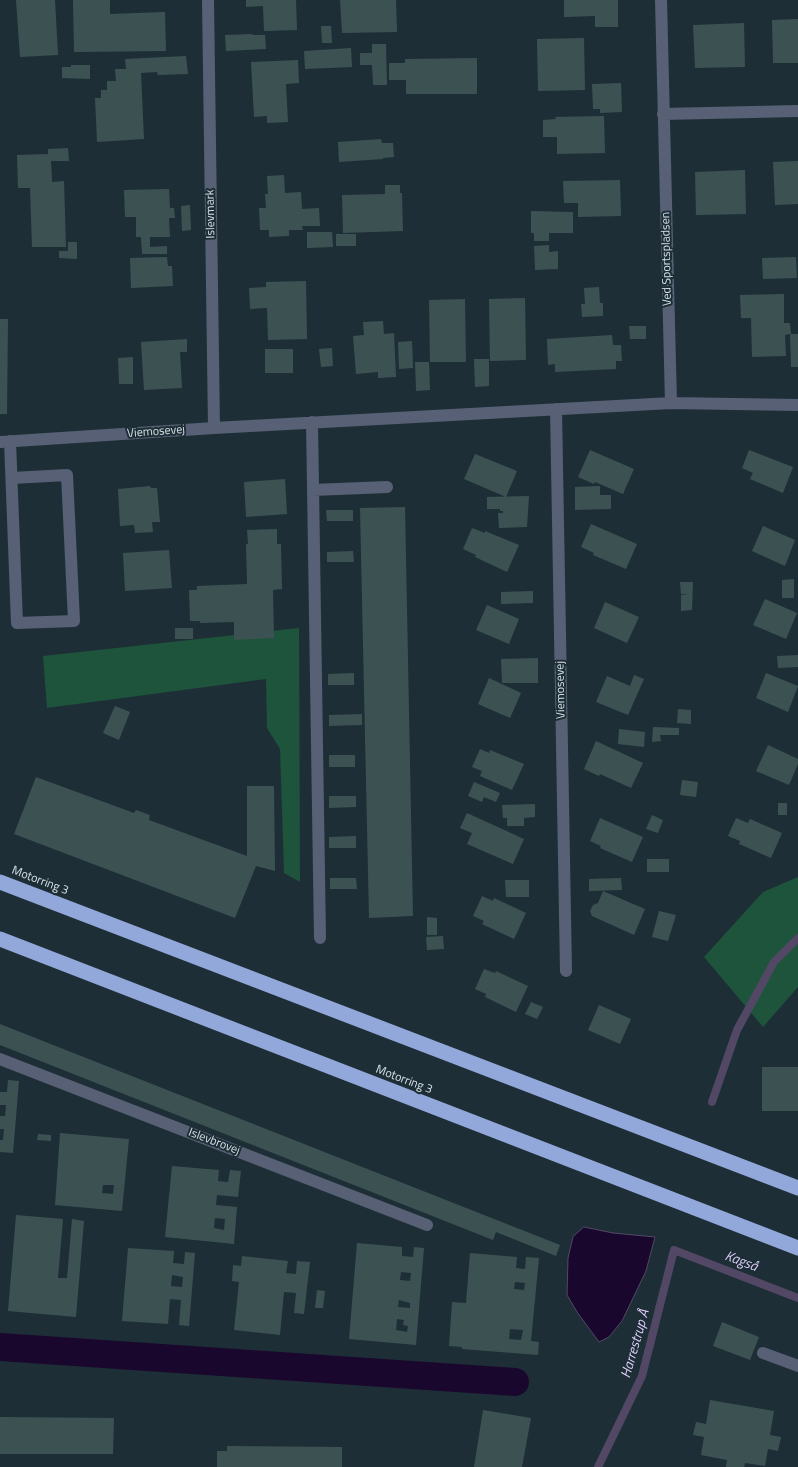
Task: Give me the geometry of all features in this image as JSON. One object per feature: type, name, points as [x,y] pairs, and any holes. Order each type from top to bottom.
[{"type":"highway","name":"Motorring 3","points":[[0,882],[798,1188]]},
{"type":"highway","name":"Motorring 3","points":[[0,939],[798,1248]]},
{"type":"street","name":"Islevmark","points":[[208,0],[214,428]]},
{"type":"street","name":"Ved Sportspladsen","points":[[661,0],[671,403]]},
{"type":"street","points":[[664,114],[798,111]]},
{"type":"street","name":"Viemosevej","points":[[5,441],[671,403],[798,406]]},
{"type":"street","name":"Viemosevej","points":[[556,409],[566,971]]},
{"type":"street","points":[[312,422],[320,938]]},
{"type":"street","points":[[5,441],[12,478],[17,623],[74,621],[67,475],[12,478]]},
{"type":"street","points":[[313,490],[388,487]]},
{"type":"street","name":"Islevbrovej","points":[[0,1059],[427,1225]]},
{"type":"street","points":[[763,1353],[798,1366]]},
{"type":"green space","points":[[299,628],[300,882],[284,873],[280,749],[267,728],[266,679],[47,708],[43,656]]},
{"type":"green space","points":[[798,877],[798,987],[763,1027],[704,957],[763,892]]},
{"type":"shaded area","points":[[584,1227],[613,1233],[655,1237],[646,1271],[622,1321],[609,1337],[599,1342],[567,1295],[568,1258],[573,1237]]},
{"type":"building","points":[[16,0],[55,0],[58,55],[20,57]]},
{"type":"building","points":[[73,0],[110,0],[110,14],[165,12],[166,51],[74,52]]},
{"type":"building","points":[[246,0],[296,0],[297,30],[264,31],[263,6],[246,7]]},
{"type":"building","points":[[340,0],[396,0],[397,32],[342,33]]},
{"type":"building","points":[[564,0],[618,0],[618,27],[595,27],[595,16],[564,17]]},
{"type":"building","points":[[798,19],[798,63],[773,63],[772,20]]},
{"type":"building","points":[[744,23],[745,67],[695,68],[693,25]]},
{"type":"building","points":[[321,26],[331,26],[332,43],[322,43]]},
{"type":"building","points":[[225,35],[265,35],[266,49],[226,51]]},
{"type":"building","points":[[584,38],[585,90],[538,91],[537,39]]},
{"type":"building","points":[[372,44],[386,44],[387,85],[373,85],[372,65],[360,65],[360,53],[372,53]]},
{"type":"building","points":[[351,48],[352,67],[305,69],[304,51]]},
{"type":"building","points":[[186,56],[188,74],[158,75],[157,72],[141,73],[144,139],[97,142],[95,98],[101,98],[101,90],[107,90],[107,81],[116,81],[115,69],[126,69],[125,59]]},
{"type":"building","points":[[477,58],[477,94],[406,94],[406,80],[389,80],[389,63],[405,63],[405,59]]},
{"type":"building","points":[[298,60],[299,83],[286,84],[288,122],[267,123],[267,116],[254,117],[251,62]]},
{"type":"building","points":[[71,65],[90,65],[90,79],[62,78],[62,67],[71,67]]},
{"type":"building","points":[[621,83],[622,112],[600,113],[600,109],[593,109],[592,84]]},
{"type":"building","points":[[604,116],[605,153],[557,154],[557,137],[543,137],[543,120],[556,119],[555,117]]},
{"type":"building","points":[[381,139],[382,143],[393,143],[394,157],[339,162],[338,142]]},
{"type":"building","points":[[68,148],[69,161],[51,161],[52,182],[64,181],[66,247],[32,247],[30,188],[18,188],[17,155],[48,154],[48,149]]},
{"type":"building","points":[[798,161],[798,204],[775,205],[773,162]]},
{"type":"building","points":[[745,170],[746,214],[696,215],[695,172]]},
{"type":"building","points":[[284,175],[285,193],[301,192],[302,209],[319,208],[320,226],[302,226],[303,230],[289,230],[289,236],[269,237],[269,230],[260,230],[259,208],[266,208],[265,194],[268,194],[267,176]]},
{"type":"building","points":[[620,180],[621,216],[578,217],[578,203],[564,203],[563,181]]},
{"type":"building","points":[[385,185],[400,185],[403,231],[343,233],[342,195],[385,194]]},
{"type":"building","points":[[169,189],[170,208],[174,208],[175,218],[169,218],[170,237],[150,237],[150,247],[167,246],[167,254],[142,254],[141,237],[136,237],[136,217],[125,217],[124,190]]},
{"type":"building","points":[[190,205],[191,230],[182,231],[181,206]]},
{"type":"building","points":[[531,211],[573,212],[573,233],[549,233],[549,241],[534,241],[534,233],[531,233]]},
{"type":"building","points":[[307,232],[332,232],[333,247],[307,248]]},
{"type":"building","points":[[336,234],[356,234],[356,246],[336,246]]},
{"type":"building","points":[[68,242],[77,242],[77,259],[59,258],[59,251],[68,251]]},
{"type":"building","points":[[549,245],[549,252],[558,251],[558,269],[535,270],[534,246]]},
{"type":"building","points":[[167,257],[168,266],[172,266],[173,286],[131,288],[130,258]]},
{"type":"building","points":[[796,257],[797,278],[763,279],[762,258]]},
{"type":"building","points":[[306,281],[307,339],[268,340],[267,308],[250,309],[249,288],[266,287],[266,282]]},
{"type":"building","points":[[599,287],[600,303],[603,303],[603,316],[582,317],[581,304],[585,304],[584,288]]},
{"type":"building","points":[[784,294],[784,323],[790,323],[791,334],[798,334],[798,367],[791,367],[790,334],[785,335],[786,356],[752,357],[751,318],[741,318],[740,295]]},
{"type":"building","points":[[525,298],[526,360],[490,361],[489,299]]},
{"type":"building","points":[[465,299],[466,362],[430,362],[429,300]]},
{"type":"building","points":[[0,319],[8,319],[7,414],[0,414]]},
{"type":"building","points":[[383,321],[384,334],[394,333],[396,377],[378,378],[378,372],[356,374],[353,336],[364,335],[363,322]]},
{"type":"building","points":[[629,326],[646,326],[646,339],[630,339]]},
{"type":"building","points":[[612,335],[613,345],[621,345],[622,361],[616,361],[616,369],[555,372],[555,364],[548,365],[547,339]]},
{"type":"building","points":[[187,339],[187,352],[180,352],[182,388],[144,390],[141,342]]},
{"type":"building","points":[[412,341],[413,368],[399,369],[398,342]]},
{"type":"building","points":[[332,348],[333,366],[321,367],[319,349]]},
{"type":"building","points":[[265,349],[293,349],[293,373],[265,373]]},
{"type":"building","points":[[133,357],[133,384],[119,384],[118,358]]},
{"type":"building","points":[[474,359],[489,359],[489,386],[475,387]]},
{"type":"building","points":[[415,362],[429,362],[430,390],[416,391]]},
{"type":"building","points":[[590,450],[634,469],[623,494],[578,477]]},
{"type":"building","points":[[749,450],[793,467],[783,493],[750,479],[753,473],[742,468]]},
{"type":"building","points":[[475,454],[517,471],[506,497],[464,479]]},
{"type":"building","points":[[285,479],[287,514],[246,517],[244,482]]},
{"type":"building","points":[[150,486],[151,488],[157,488],[160,522],[152,522],[153,532],[135,533],[134,525],[120,526],[118,489]]},
{"type":"building","points":[[600,486],[600,495],[611,495],[611,509],[575,510],[575,487]]},
{"type":"building","points":[[529,496],[527,527],[499,528],[498,513],[503,513],[503,511],[500,511],[500,509],[487,509],[487,497]]},
{"type":"building","points":[[405,507],[413,916],[369,918],[360,508]]},
{"type":"building","points":[[326,510],[353,510],[353,521],[327,521]]},
{"type":"building","points":[[591,524],[637,544],[626,569],[593,555],[594,553],[581,547]]},
{"type":"building","points":[[763,526],[795,540],[785,566],[752,551]]},
{"type":"building","points":[[472,528],[485,533],[485,531],[519,545],[507,572],[475,557],[476,555],[463,549]]},
{"type":"building","points":[[277,529],[277,544],[281,544],[282,589],[273,590],[274,638],[234,640],[234,622],[200,623],[200,621],[190,621],[189,590],[197,590],[197,586],[247,584],[247,530]]},
{"type":"building","points":[[169,550],[172,588],[125,591],[123,553]]},
{"type":"building","points":[[353,551],[354,562],[327,562],[327,552]]},
{"type":"building","points":[[794,579],[794,598],[782,598],[782,580]]},
{"type":"building","points":[[680,582],[693,582],[692,610],[681,611],[681,595],[688,594],[681,594]]},
{"type":"building","points":[[533,591],[533,603],[501,604],[501,592]]},
{"type":"building","points":[[765,599],[797,613],[786,639],[753,625]]},
{"type":"building","points":[[605,602],[639,617],[627,643],[594,628]]},
{"type":"building","points":[[487,605],[519,619],[509,644],[476,630]]},
{"type":"building","points":[[175,628],[193,628],[193,639],[175,639]]},
{"type":"building","points":[[798,655],[798,667],[778,668],[777,656]]},
{"type":"building","points":[[538,658],[538,683],[502,683],[501,659]]},
{"type":"building","points":[[354,673],[354,685],[328,685],[328,674]]},
{"type":"building","points":[[766,673],[798,686],[788,712],[756,698]]},
{"type":"building","points":[[634,675],[644,679],[628,715],[596,702],[607,676],[630,686]]},
{"type":"building","points":[[489,678],[521,693],[510,718],[478,704]]},
{"type":"building","points":[[115,706],[130,712],[119,740],[103,733]]},
{"type":"building","points":[[678,709],[691,710],[691,724],[677,723]]},
{"type":"building","points":[[362,714],[362,725],[329,726],[329,715]]},
{"type":"building","points":[[653,727],[679,728],[679,735],[660,735],[661,741],[652,742]]},
{"type":"building","points":[[619,729],[645,732],[644,747],[618,744]]},
{"type":"building","points":[[596,741],[643,763],[631,788],[584,769]]},
{"type":"building","points":[[768,745],[798,759],[798,764],[789,785],[756,771]]},
{"type":"building","points":[[480,749],[489,753],[490,750],[524,764],[512,790],[480,776],[482,771],[472,767]]},
{"type":"building","points":[[329,755],[355,755],[355,767],[329,767]]},
{"type":"building","points":[[36,777],[134,813],[136,810],[150,815],[149,820],[247,856],[247,786],[274,786],[275,871],[256,866],[235,918],[14,834]]},
{"type":"building","points":[[682,780],[698,782],[696,797],[680,795]]},
{"type":"building","points":[[474,782],[500,793],[496,802],[484,797],[482,802],[468,796]]},
{"type":"building","points":[[329,796],[356,796],[356,807],[329,808]]},
{"type":"building","points":[[778,803],[787,803],[787,815],[778,815]]},
{"type":"building","points":[[535,804],[535,817],[524,818],[524,826],[507,826],[507,818],[503,818],[502,805]]},
{"type":"building","points":[[467,813],[524,839],[513,864],[467,844],[472,833],[460,828]]},
{"type":"building","points":[[652,815],[663,820],[658,833],[646,829]]},
{"type":"building","points":[[600,818],[643,837],[632,862],[600,848],[601,846],[590,841]]},
{"type":"building","points":[[736,818],[748,823],[750,819],[782,833],[771,858],[739,844],[740,841],[728,836]]},
{"type":"building","points":[[356,836],[356,848],[329,848],[329,837]]},
{"type":"building","points":[[647,859],[669,859],[669,872],[647,872]]},
{"type":"building","points":[[330,878],[356,878],[357,889],[330,889]]},
{"type":"building","points":[[621,878],[622,890],[589,891],[589,879]]},
{"type":"building","points":[[505,880],[529,880],[529,897],[506,897]]},
{"type":"building","points":[[603,891],[645,909],[634,935],[592,916],[590,911],[593,905],[598,903]]},
{"type":"building","points":[[482,896],[493,901],[494,898],[526,913],[514,939],[482,924],[484,921],[473,916]]},
{"type":"building","points":[[659,911],[676,915],[668,941],[652,937]]},
{"type":"building","points":[[427,917],[437,918],[437,935],[427,935]]},
{"type":"building","points":[[443,936],[444,949],[427,950],[426,937]]},
{"type":"building","points":[[484,969],[495,973],[496,971],[528,986],[516,1012],[485,997],[486,994],[475,989]]},
{"type":"building","points":[[531,1002],[543,1007],[537,1019],[525,1014]]},
{"type":"building","points":[[599,1005],[631,1019],[620,1044],[588,1030]]},
{"type":"building","points":[[0,1024],[560,1245],[556,1256],[496,1232],[493,1240],[0,1045]]},
{"type":"building","points":[[762,1067],[798,1067],[798,1111],[762,1111]]},
{"type":"building","points":[[8,1080],[19,1081],[13,1153],[0,1152],[0,1140],[3,1140],[4,1129],[0,1129],[0,1116],[5,1116],[6,1105],[0,1105],[0,1092],[7,1092]]},
{"type":"building","points":[[60,1133],[129,1139],[122,1211],[55,1205]],"holes":[[[103,1185],[114,1185],[113,1194],[102,1193]]]},
{"type":"building","points":[[38,1134],[51,1135],[51,1141],[37,1140]]},
{"type":"building","points":[[172,1166],[219,1170],[218,1181],[228,1182],[230,1170],[241,1171],[238,1197],[217,1195],[216,1205],[237,1207],[234,1244],[165,1237]],"holes":[[[215,1218],[225,1219],[224,1230],[214,1228]]]},
{"type":"building","points":[[16,1215],[63,1219],[58,1278],[67,1278],[72,1219],[84,1221],[76,1317],[8,1311]]},
{"type":"building","points":[[357,1243],[402,1247],[402,1256],[413,1257],[414,1247],[424,1248],[416,1345],[349,1339]],"holes":[[[401,1272],[411,1273],[410,1281],[400,1280]],[[399,1300],[410,1303],[410,1308],[398,1307]],[[397,1319],[404,1320],[403,1325],[408,1326],[407,1332],[396,1330]]]},
{"type":"building","points":[[128,1248],[174,1251],[173,1263],[184,1264],[185,1252],[195,1253],[189,1326],[179,1325],[181,1300],[170,1299],[168,1324],[122,1321]],"holes":[[[172,1275],[183,1277],[182,1287],[171,1286]]]},
{"type":"building","points":[[470,1253],[517,1257],[516,1268],[525,1269],[526,1257],[539,1258],[531,1341],[539,1342],[538,1355],[462,1349],[462,1347],[449,1346],[452,1302],[466,1303]],"holes":[[[515,1282],[525,1283],[524,1290],[514,1289]],[[510,1329],[523,1330],[521,1340],[509,1339]]]},
{"type":"building","points":[[242,1256],[288,1261],[286,1273],[296,1274],[297,1261],[310,1262],[304,1314],[294,1313],[296,1293],[284,1292],[280,1335],[234,1330],[239,1282],[232,1281],[233,1265],[241,1266]]},
{"type":"building","points":[[317,1290],[325,1291],[323,1308],[315,1308]]},
{"type":"building","points":[[722,1322],[759,1337],[750,1360],[713,1346]]},
{"type":"building","points":[[710,1400],[774,1411],[770,1435],[781,1437],[778,1451],[768,1449],[765,1466],[745,1463],[744,1467],[726,1467],[727,1460],[701,1455],[704,1437],[693,1435],[696,1422],[706,1424]]},
{"type":"building","points":[[483,1410],[531,1418],[522,1467],[474,1467]]},
{"type":"building","points":[[0,1417],[114,1418],[113,1454],[0,1454]]},
{"type":"building","points":[[227,1446],[342,1447],[342,1467],[217,1467],[217,1451],[227,1451]]},
{"type":"waterway","name":"Harrestrup Å","points":[[712,1102],[737,1030],[774,962],[798,938]]},
{"type":"waterway","name":"Harrestrup Å","points":[[598,1467],[642,1376],[674,1250],[798,1298]]},
{"type":"waterway","points":[[0,1347],[515,1382]]},
{"type":"water label","name":"Kagså","points":[[741,1262]]}]
